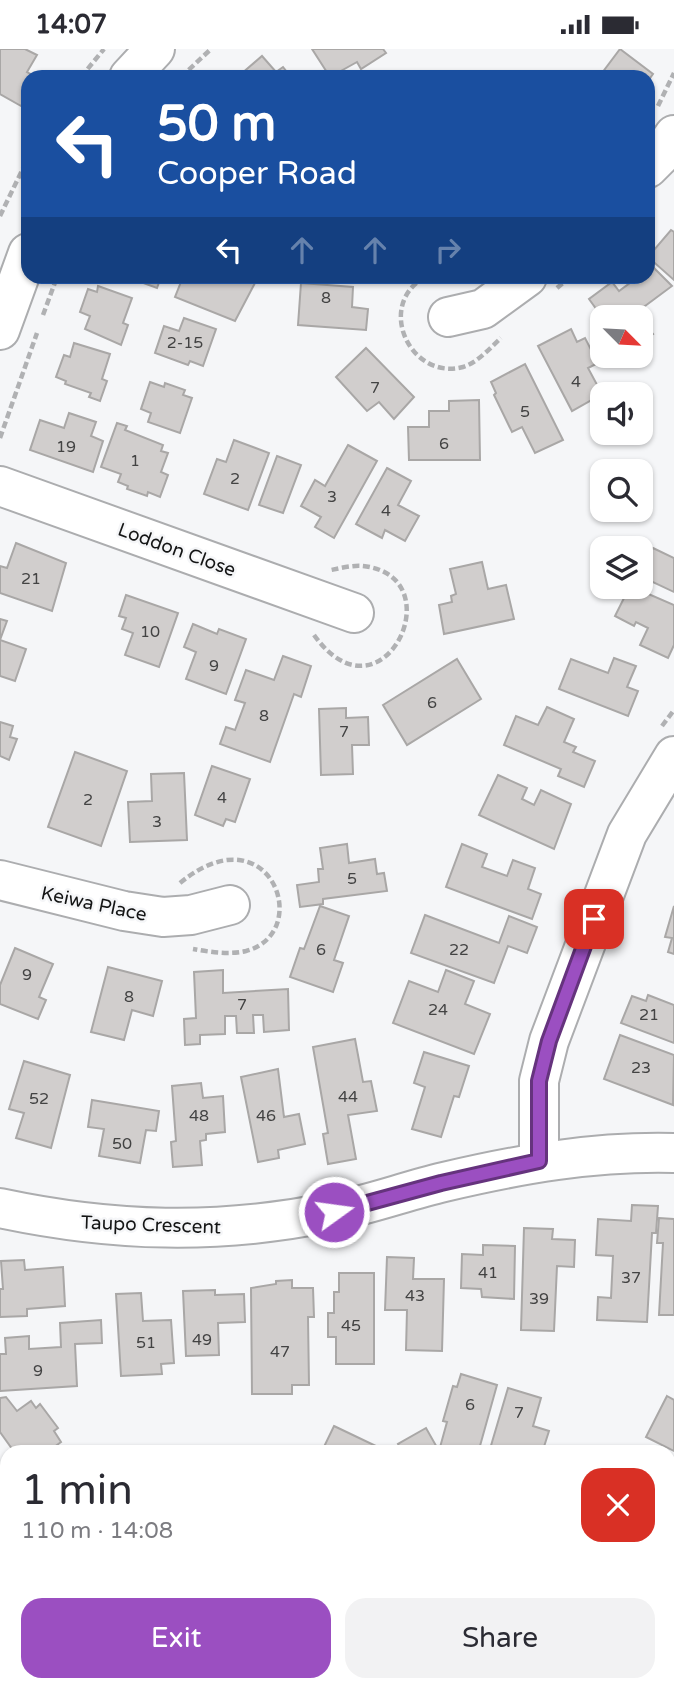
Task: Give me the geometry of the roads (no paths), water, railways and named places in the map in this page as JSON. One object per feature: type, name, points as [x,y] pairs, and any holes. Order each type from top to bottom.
[{"type":"street","points":[[136,70],[155,49]]},
{"type":"street","points":[[655,161],[659,157],[664,124]]},
{"type":"street","points":[[0,330],[21,272]]},
{"type":"street","points":[[448,317],[483,309],[517,284]]},
{"type":"street","name":"Loddon Close","points":[[0,486],[354,613]]},
{"type":"street","points":[[539,1161],[539,1081],[549,1041],[627,834],[674,756]]},
{"type":"street","name":"Keiwa Place","points":[[0,880],[124,911],[163,917],[191,915],[230,905]]},
{"type":"street","name":"Taupo Crescent","points":[[0,1208],[96,1225],[163,1229],[228,1228],[334,1212],[441,1183],[539,1161],[613,1154],[674,1153]]}]
